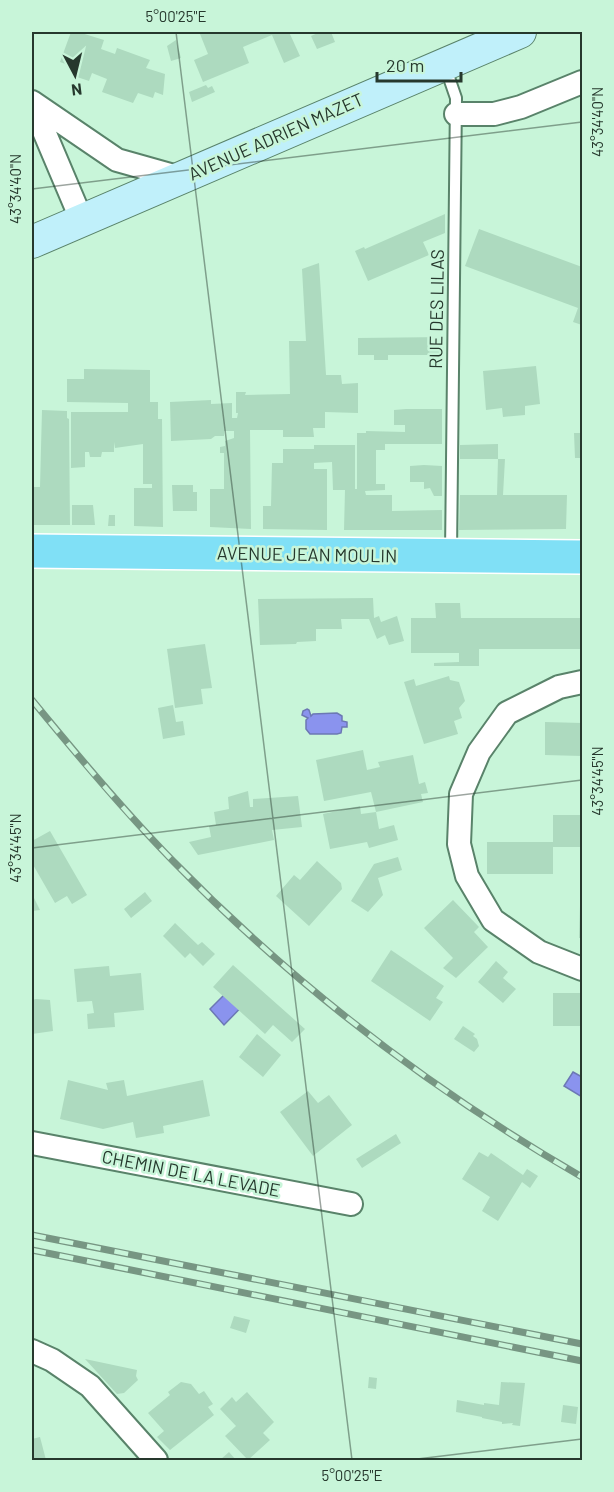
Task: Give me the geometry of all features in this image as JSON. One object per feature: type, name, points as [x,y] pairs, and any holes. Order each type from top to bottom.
[{"type":"main road","name":"AVENUE JEAN MOULIN","points":[[32,551],[582,557]]},
{"type":"street","name":"AVENUE ADRIEN MAZET","points":[[32,242],[520,32]]},
{"type":"street","points":[[456,114],[494,114],[521,107],[582,82]]},
{"type":"street","points":[[32,102],[117,160],[181,178]]},
{"type":"street","points":[[32,102],[82,221]]},
{"type":"street","points":[[582,682],[559,687],[507,713],[479,752],[462,794],[459,844],[467,876],[493,920],[539,952],[582,969]]},
{"type":"street","name":"CHEMIN DE LA LEVADE","points":[[32,1143],[351,1204]]},
{"type":"street","points":[[32,1351],[52,1360],[90,1386],[156,1461]]},
{"type":"lane","name":"RUE DES LILAS","points":[[444,63],[456,98],[451,557]]},
{"type":"water","points":[[307,709],[311,716],[337,713],[342,716],[342,721],[347,722],[347,727],[342,727],[341,733],[337,734],[310,734],[306,729],[308,718],[302,715]]},
{"type":"water","points":[[240,979],[254,994],[224,1025],[210,1009]]},
{"type":"water","points":[[573,1072],[582,1077],[582,1097],[564,1086]]},
{"type":"building","points":[[71,32],[104,40],[101,49],[115,54],[117,48],[150,60],[146,68],[165,74],[163,95],[155,92],[153,98],[138,93],[133,103],[102,92],[107,79],[92,73],[89,81],[71,75],[74,67],[60,62]]},
{"type":"building","points":[[207,32],[289,32],[300,56],[284,63],[272,35],[243,47],[249,63],[203,82],[194,60],[208,54],[200,34]]},
{"type":"building","points":[[320,32],[331,32],[335,42],[317,49],[311,36]]},
{"type":"building","points":[[176,40],[181,58],[171,61],[167,46]]},
{"type":"building","points":[[206,85],[208,88],[212,86],[215,92],[192,102],[189,92]]},
{"type":"building","points":[[445,214],[445,233],[423,242],[429,255],[368,281],[355,251],[364,247],[365,249]]},
{"type":"building","points":[[479,229],[582,267],[582,325],[573,322],[578,308],[465,266]]},
{"type":"building","points":[[319,263],[326,375],[341,375],[342,384],[358,383],[358,413],[325,412],[325,428],[313,428],[314,437],[283,437],[283,430],[250,430],[251,529],[210,527],[210,489],[224,489],[224,453],[220,453],[220,447],[225,446],[225,441],[234,438],[234,431],[224,431],[224,436],[215,436],[211,439],[171,441],[170,402],[211,400],[211,404],[232,403],[232,418],[237,418],[236,392],[246,392],[245,395],[290,394],[289,341],[306,341],[302,269]]},
{"type":"building","points":[[444,337],[443,355],[388,355],[388,360],[374,360],[374,355],[358,355],[358,338]]},
{"type":"building","points":[[536,366],[540,404],[525,406],[525,415],[503,417],[502,408],[486,410],[483,371]]},
{"type":"building","points":[[84,369],[150,370],[150,402],[158,402],[158,419],[162,419],[163,527],[134,526],[134,488],[152,488],[152,484],[143,484],[143,444],[115,448],[114,442],[114,452],[102,452],[101,457],[90,457],[89,452],[85,452],[85,467],[71,468],[71,412],[128,412],[128,403],[67,402],[67,379],[84,379]]},
{"type":"building","points":[[442,409],[442,444],[385,444],[385,450],[376,450],[376,484],[385,484],[385,490],[365,491],[366,495],[392,495],[392,511],[442,510],[442,530],[344,530],[345,490],[333,490],[332,462],[314,463],[314,469],[327,469],[327,530],[263,529],[263,506],[271,506],[272,463],[283,463],[283,449],[314,449],[314,445],[355,445],[355,489],[357,489],[357,433],[366,433],[366,431],[405,432],[405,425],[394,425],[394,410]]},
{"type":"building","points":[[42,410],[67,411],[69,419],[70,525],[32,525],[32,487],[40,487]]},
{"type":"building","points":[[574,433],[582,433],[582,458],[575,458]]},
{"type":"building","points":[[498,444],[498,459],[460,459],[460,445]]},
{"type":"building","points":[[498,459],[505,459],[503,495],[567,495],[566,529],[459,530],[460,495],[497,495]]},
{"type":"building","points":[[410,466],[442,466],[442,496],[434,496],[430,488],[424,489],[424,482],[410,482]]},
{"type":"building","points":[[172,485],[193,485],[193,492],[197,492],[197,511],[173,511]]},
{"type":"building","points":[[72,505],[93,505],[95,525],[72,525]]},
{"type":"building","points":[[109,515],[115,515],[115,526],[108,526]]},
{"type":"building","points":[[373,598],[374,618],[379,616],[381,622],[397,616],[404,641],[389,645],[385,635],[377,639],[369,619],[341,619],[342,629],[316,629],[316,641],[260,645],[258,599]]},
{"type":"building","points":[[435,603],[460,603],[461,618],[582,618],[582,649],[479,649],[479,666],[434,666],[434,663],[459,662],[459,653],[411,653],[411,618],[436,618]]},
{"type":"building","points":[[205,644],[212,688],[201,689],[203,704],[175,708],[167,649]]},
{"type":"building","points":[[449,676],[450,680],[459,682],[465,701],[459,708],[462,718],[454,721],[458,734],[424,744],[404,682],[414,679],[416,686]]},
{"type":"building","points":[[173,705],[176,722],[183,721],[185,735],[163,739],[158,708]]},
{"type":"building","points":[[545,722],[582,723],[582,756],[545,755]]},
{"type":"building","points":[[363,750],[367,770],[380,767],[378,762],[413,755],[419,784],[425,782],[428,793],[421,794],[423,802],[376,812],[371,792],[324,801],[316,760]]},
{"type":"building","points":[[248,791],[250,807],[253,807],[253,799],[298,796],[302,827],[272,830],[274,840],[198,855],[189,842],[211,837],[209,826],[216,825],[214,812],[229,809],[228,797]]},
{"type":"building","points":[[360,806],[361,814],[376,812],[379,829],[394,825],[398,840],[369,848],[367,842],[330,849],[323,814]]},
{"type":"building","points":[[553,815],[582,815],[582,847],[553,847],[553,874],[487,874],[487,842],[553,842]]},
{"type":"building","points":[[50,831],[87,895],[72,904],[67,896],[55,903],[32,863],[32,841]]},
{"type":"building","points":[[398,857],[402,870],[378,878],[383,895],[368,912],[351,901],[374,864]]},
{"type":"building","points":[[317,861],[341,883],[342,889],[309,926],[276,896],[294,875],[300,880]]},
{"type":"building","points":[[145,892],[152,901],[131,918],[124,909]]},
{"type":"building","points":[[32,894],[40,910],[32,911]]},
{"type":"building","points":[[453,900],[479,927],[474,932],[488,947],[456,978],[443,968],[453,958],[424,928]]},
{"type":"building","points":[[580,905],[582,905],[582,938],[579,938]]},
{"type":"building","points":[[175,923],[198,945],[202,942],[215,954],[203,966],[190,953],[185,958],[163,936]]},
{"type":"building","points":[[391,950],[444,986],[436,998],[443,1002],[430,1021],[371,981]]},
{"type":"building","points":[[496,961],[508,972],[503,978],[516,989],[503,1003],[478,982]]},
{"type":"building","points":[[233,965],[305,1029],[292,1042],[273,1025],[265,1034],[213,987]]},
{"type":"building","points":[[109,966],[110,976],[141,973],[144,1010],[114,1013],[115,1027],[88,1029],[87,1014],[94,1013],[92,1001],[77,1002],[74,969]]},
{"type":"building","points":[[553,993],[582,993],[582,1026],[553,1026]]},
{"type":"building","points":[[32,1000],[50,1000],[53,1031],[32,1034]]},
{"type":"building","points":[[463,1026],[475,1034],[473,1036],[477,1039],[479,1046],[474,1052],[454,1039]]},
{"type":"building","points":[[257,1034],[281,1055],[263,1077],[239,1057]]},
{"type":"building","points":[[68,1080],[108,1090],[106,1083],[124,1080],[127,1096],[203,1080],[210,1116],[163,1126],[164,1133],[136,1138],[133,1122],[103,1129],[60,1119]]},
{"type":"building","points":[[308,1091],[318,1103],[329,1095],[352,1125],[313,1156],[280,1112]]},
{"type":"building","points":[[396,1134],[401,1143],[362,1168],[356,1159]]},
{"type":"building","points":[[479,1152],[488,1157],[491,1153],[523,1175],[527,1169],[538,1176],[530,1188],[522,1182],[498,1221],[482,1211],[490,1197],[462,1179]]},
{"type":"building","points":[[234,1316],[250,1320],[246,1333],[230,1328]]},
{"type":"building","points":[[85,1359],[137,1370],[138,1380],[124,1393],[117,1394]]},
{"type":"building","points":[[369,1377],[377,1378],[376,1389],[368,1388]]},
{"type":"building","points":[[181,1382],[191,1384],[199,1394],[204,1391],[213,1404],[208,1407],[214,1415],[170,1450],[157,1437],[164,1431],[148,1413],[170,1395],[168,1392]]},
{"type":"building","points":[[501,1382],[525,1383],[520,1426],[512,1425],[513,1423],[502,1424],[502,1422],[456,1412],[457,1400],[499,1405]]},
{"type":"building","points":[[247,1392],[274,1422],[263,1433],[270,1440],[248,1460],[225,1436],[236,1426],[220,1409],[232,1397],[236,1402]]},
{"type":"building","points":[[563,1405],[578,1407],[576,1424],[561,1422]]},
{"type":"building","points":[[40,1437],[46,1460],[32,1460],[32,1439]]},
{"type":"building","points":[[229,1452],[236,1460],[220,1460]]},
{"type":"railway","points":[[32,700],[154,842],[267,951],[316,993],[419,1072],[472,1109],[582,1177]]},
{"type":"railway","points":[[32,1235],[582,1344]]},
{"type":"railway","points":[[32,1250],[582,1361]]}]
